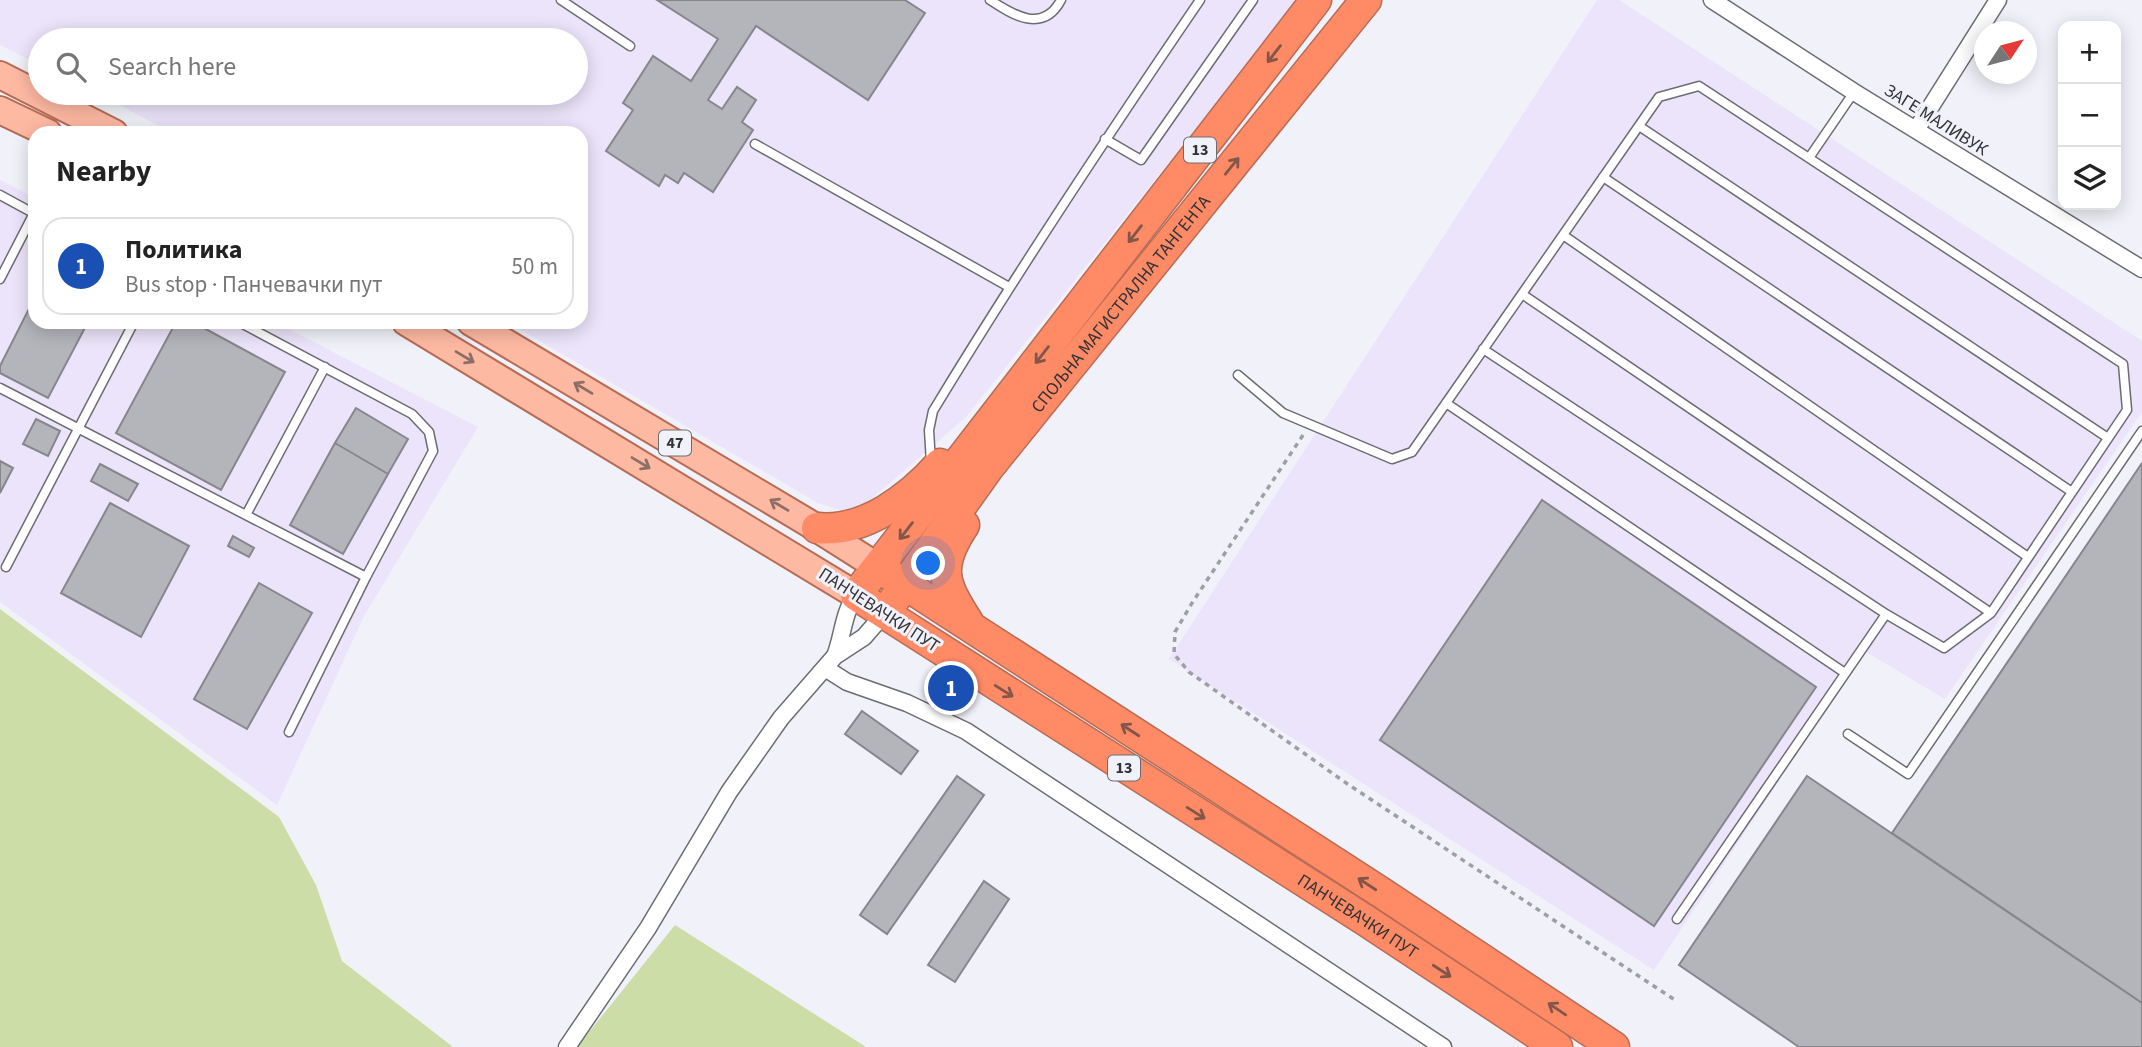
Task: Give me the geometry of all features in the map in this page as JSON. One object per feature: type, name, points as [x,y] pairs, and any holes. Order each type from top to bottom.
[{"type":"highway","name":"СПОЉНА МАГИСТРАЛНА ТАНГЕНТА","points":[[856,595],[1316,0]]},
{"type":"highway","name":"СПОЉНА МАГИСТРАЛНА ТАНГЕНТА","points":[[884,614],[989,467],[1366,0]]},
{"type":"highway","points":[[817,528],[844,528],[869,519],[907,494],[932,473],[969,434],[992,419]]},
{"type":"highway","points":[[972,628],[949,592],[946,564],[952,545],[972,513],[989,467]]},
{"type":"highway","name":"ПАНЧЕВАЧКИ ПУТ","points":[[878,567],[1382,893],[1614,1047]]},
{"type":"highway","name":"ПАНЧЕВАЧКИ ПУТ","points":[[856,595],[1365,920],[1557,1047]]},
{"type":"main road","points":[[0,75],[28,89]]},
{"type":"main road","points":[[59,105],[100,126]]},
{"type":"main road","points":[[0,110],[33,126]]},
{"type":"main road","name":"ПАНЧЕВАЧКИ ПУТ","points":[[418,329],[856,595]]},
{"type":"main road","name":"ПАНЧЕВАЧКИ ПУТ","points":[[483,329],[878,567]]},
{"type":"street","name":"ЗАГЕ МАЛИВУК","points":[[1712,0],[1916,131],[2141,267]]},
{"type":"street","points":[[1916,131],[1998,0]]},
{"type":"street","points":[[830,662],[841,640],[846,612],[856,595]]},
{"type":"street","points":[[567,1047],[648,928],[729,792],[781,718],[830,662],[864,637],[884,614]]},
{"type":"street","points":[[830,662],[847,682],[907,703],[966,731],[1443,1047]]},
{"type":"lane","points":[[561,0],[629,46]]},
{"type":"lane","points":[[990,0],[1027,19],[1040,20],[1049,15],[1061,0]]},
{"type":"lane","points":[[932,473],[929,430],[933,411],[1105,139],[1200,0]]},
{"type":"lane","points":[[1105,139],[1141,160],[1252,0]]},
{"type":"lane","points":[[1238,375],[1283,413],[1392,459],[1412,452],[1483,349],[1659,97],[1699,86],[2123,363],[2127,410],[1991,613],[1944,648],[1886,614],[1483,349]]},
{"type":"lane","points":[[1809,158],[1854,92]]},
{"type":"lane","points":[[1639,126],[2108,438]]},
{"type":"lane","points":[[755,144],[1009,287]]},
{"type":"lane","points":[[1603,177],[2072,492]]},
{"type":"lane","points":[[0,195],[28,210]]},
{"type":"lane","points":[[0,279],[28,225]]},
{"type":"lane","points":[[1563,235],[2028,557]]},
{"type":"lane","points":[[1522,294],[1991,613]]},
{"type":"lane","points":[[6,567],[130,329]]},
{"type":"lane","points":[[252,329],[412,414],[429,432],[433,451],[366,577],[289,732]]},
{"type":"lane","points":[[246,515],[325,367]]},
{"type":"lane","points":[[0,388],[366,577]]},
{"type":"lane","points":[[1446,403],[1845,673]]},
{"type":"lane","points":[[1848,734],[1908,774],[2142,432]]},
{"type":"lane","points":[[1677,919],[1886,614]]},
{"type":"path","points":[[1310,424],[1192,603],[1175,632],[1174,654],[1189,672],[1349,785],[1675,1000]]},
{"type":"shaded area","points":[[0,0],[1298,0],[966,417],[869,501],[846,512],[818,503],[519,329],[588,329],[588,126],[159,126],[120,105],[588,105],[588,28],[28,28],[28,59],[0,45]]},
{"type":"shaded area","points":[[1597,0],[1619,0],[2142,341],[2142,412],[1945,699],[1865,651],[1654,970],[1169,659]]},
{"type":"shaded area","points":[[0,180],[28,194],[28,329],[289,329],[478,427],[364,616],[277,805],[0,602]]},
{"type":"green space","points":[[0,609],[279,817],[316,885],[342,961],[453,1047],[0,1047]]},
{"type":"green space","points":[[675,925],[866,1047],[577,1047]]},
{"type":"building","points":[[657,0],[905,0],[925,13],[868,100],[756,26],[708,100],[722,109],[737,87],[756,100],[742,122],[753,130],[713,192],[684,173],[678,183],[665,175],[659,186],[606,151],[633,110],[623,103],[653,56],[691,81],[718,39]]},
{"type":"building","points":[[28,311],[28,329],[84,329],[48,398],[0,373],[0,366]]},
{"type":"building","points":[[172,329],[206,329],[285,372],[221,490],[116,433]]},
{"type":"building","points":[[356,408],[408,439],[388,474],[335,443]]},
{"type":"building","points":[[36,419],[60,431],[48,456],[23,444]]},
{"type":"building","points":[[335,443],[388,474],[343,554],[290,525]]},
{"type":"building","points":[[0,461],[13,468],[0,493]]},
{"type":"building","points":[[2142,463],[2142,1003],[1892,833]]},
{"type":"building","points":[[100,464],[138,484],[128,501],[91,481]]},
{"type":"building","points":[[1542,500],[1816,687],[1654,926],[1380,740]]},
{"type":"building","points":[[110,503],[189,546],[141,637],[61,593]]},
{"type":"building","points":[[233,536],[254,548],[249,557],[228,546]]},
{"type":"building","points":[[259,583],[312,613],[247,729],[194,699]]},
{"type":"building","points":[[862,711],[918,751],[901,774],[845,734]]},
{"type":"building","points":[[957,776],[984,795],[887,934],[860,915]]},
{"type":"building","points":[[1807,776],[2142,1003],[2142,1047],[1799,1047],[1679,965]]},
{"type":"building","points":[[984,881],[1009,899],[955,982],[928,965]]},
{"type":"place","name":"Политика","points":[[951,688]]}]
